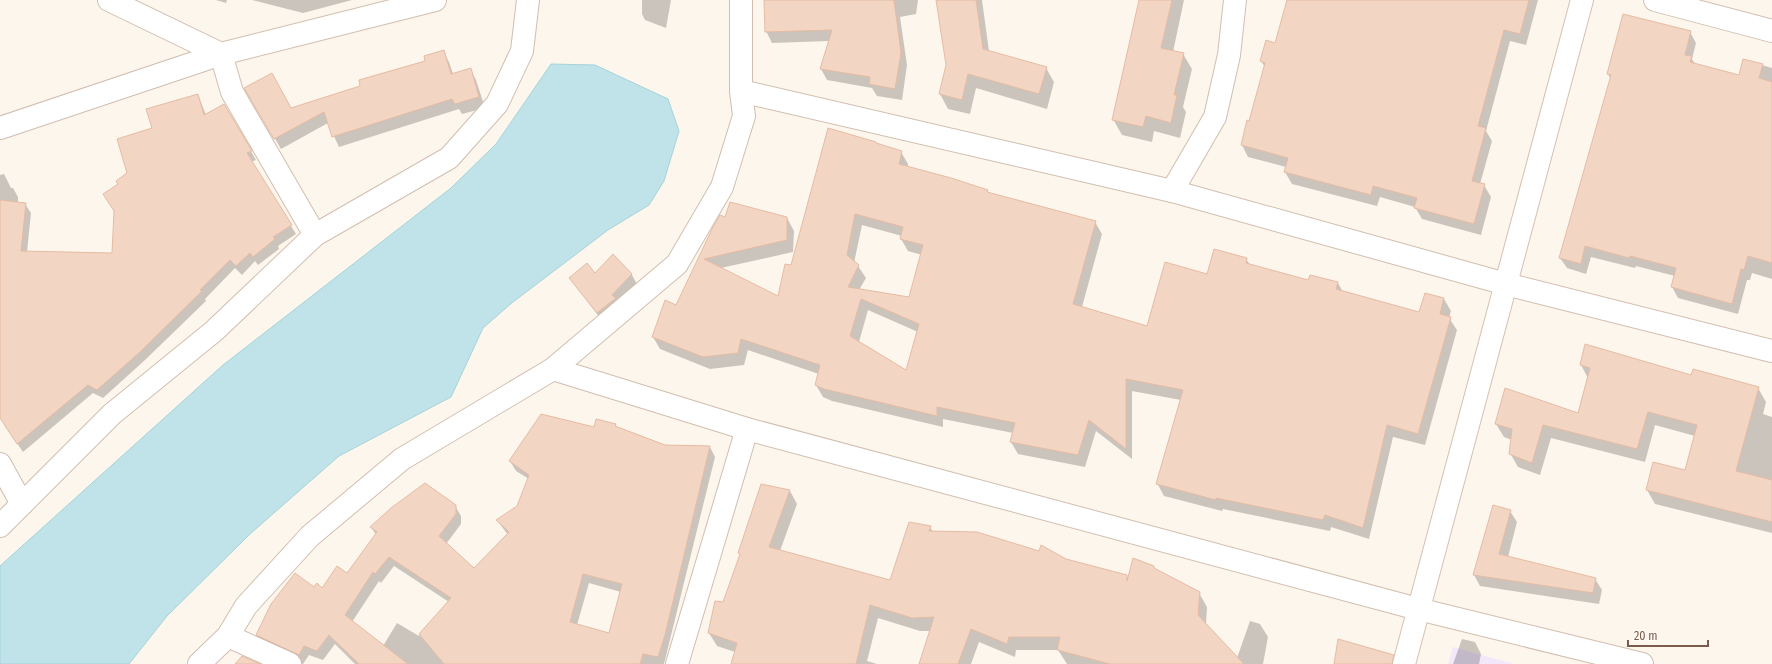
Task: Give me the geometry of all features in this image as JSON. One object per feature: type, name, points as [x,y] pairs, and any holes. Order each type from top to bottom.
[{"type":"street","points":[[109,0],[221,54],[232,92],[315,235]]},
{"type":"street","points":[[0,128],[221,54],[435,0]]},
{"type":"street","points":[[0,526],[112,414],[214,331],[315,235],[449,158],[497,104],[522,51],[528,0]]},
{"type":"street","points":[[199,664],[228,636],[246,606],[310,536],[402,459],[553,369],[677,264],[722,187],[744,116],[741,91],[741,0]]},
{"type":"street","points":[[1172,191],[1215,117],[1229,55],[1235,0]]},
{"type":"street","points":[[1404,664],[1582,0]]},
{"type":"street","points":[[1655,0],[1772,31]]},
{"type":"street","points":[[741,91],[1172,191],[1506,284],[1772,351]]},
{"type":"street","points":[[553,369],[747,429],[1418,609],[1642,664]]},
{"type":"street","points":[[677,664],[747,429]]},
{"type":"street","points":[[0,464],[22,504]]},
{"type":"street","points":[[228,636],[290,664]]},
{"type":"shaded area","points":[[1453,647],[1514,664],[1448,664]]},
{"type":"water","points":[[551,64],[595,65],[668,99],[679,131],[664,181],[649,205],[608,230],[513,302],[483,328],[451,397],[339,456],[250,534],[167,616],[129,664],[0,664],[0,566],[223,365],[451,188],[496,144]]},
{"type":"building","points":[[764,0],[894,0],[901,53],[895,89],[869,84],[870,77],[820,69],[832,30],[765,32]]},
{"type":"building","points":[[936,0],[976,0],[983,49],[1047,67],[1039,94],[968,74],[962,100],[939,94],[946,65]]},
{"type":"building","points":[[1139,0],[1172,0],[1161,48],[1184,53],[1174,95],[1177,95],[1171,123],[1146,116],[1143,127],[1112,120]]},
{"type":"building","points":[[1287,0],[1529,0],[1520,34],[1504,30],[1478,126],[1486,128],[1472,181],[1485,184],[1474,224],[1414,208],[1417,198],[1373,186],[1371,195],[1284,172],[1288,158],[1241,145],[1247,120],[1249,121],[1265,63],[1260,61],[1266,40],[1275,43]]},
{"type":"building","points":[[1623,14],[1691,31],[1685,55],[1692,56],[1690,62],[1739,75],[1743,59],[1763,64],[1759,78],[1772,82],[1772,263],[1748,256],[1744,270],[1741,269],[1732,304],[1671,287],[1676,268],[1630,256],[1629,258],[1585,246],[1581,264],[1559,258],[1611,75],[1607,74]]},
{"type":"building","points":[[444,50],[451,74],[471,68],[479,97],[455,104],[452,99],[332,137],[324,112],[274,139],[244,88],[272,73],[291,108],[360,86],[359,80],[425,61],[424,56]]},
{"type":"building","points":[[198,94],[204,115],[224,104],[252,151],[247,153],[292,225],[273,237],[275,239],[253,257],[250,253],[236,266],[230,260],[200,290],[202,291],[140,352],[97,390],[88,385],[17,444],[0,418],[0,200],[26,203],[21,251],[112,253],[114,211],[103,194],[118,184],[116,181],[127,173],[117,139],[152,128],[146,109]]},
{"type":"building","points":[[828,128],[902,151],[899,164],[951,178],[988,190],[987,192],[1096,221],[1073,304],[1147,326],[1165,262],[1207,274],[1214,249],[1247,258],[1246,263],[1308,280],[1310,275],[1338,282],[1336,289],[1419,312],[1425,293],[1444,298],[1440,314],[1451,317],[1418,434],[1387,425],[1363,528],[1325,515],[1323,520],[1216,498],[1216,500],[1156,484],[1183,390],[1126,379],[1126,449],[1089,420],[1078,455],[1010,442],[1015,423],[937,407],[937,416],[824,389],[815,385],[820,365],[741,339],[738,353],[703,357],[652,337],[665,300],[676,305],[713,227],[720,215],[725,217],[730,202],[787,217],[787,240],[704,259],[778,296],[785,264],[791,265]],"holes":[[[855,214],[903,227],[900,239],[923,245],[909,297],[848,287],[859,265],[847,255]],[[861,299],[919,324],[906,370],[850,336]]]},
{"type":"building","points":[[613,254],[632,274],[612,295],[616,298],[597,313],[569,278],[587,263],[595,273]]},
{"type":"building","points":[[1585,344],[1691,375],[1693,369],[1759,387],[1736,471],[1772,480],[1772,522],[1646,490],[1653,462],[1685,470],[1697,425],[1648,412],[1637,449],[1543,425],[1532,463],[1509,454],[1512,429],[1495,424],[1505,388],[1578,413],[1590,368],[1580,365]]},
{"type":"building","points":[[541,414],[594,427],[596,419],[616,424],[615,426],[665,445],[710,446],[665,635],[658,657],[643,654],[640,664],[444,664],[419,634],[451,598],[389,557],[375,574],[373,572],[345,615],[408,664],[359,664],[329,635],[317,651],[304,646],[299,655],[256,635],[271,604],[295,573],[314,587],[317,583],[322,588],[337,566],[347,573],[377,532],[370,527],[391,508],[425,483],[456,505],[456,514],[439,536],[474,568],[509,532],[496,520],[517,506],[529,475],[509,461]],"holes":[[[583,574],[622,584],[609,633],[570,622]]]},
{"type":"building","points":[[761,484],[790,490],[769,547],[890,580],[909,522],[931,526],[929,531],[977,532],[1039,551],[1041,545],[1066,559],[1127,575],[1127,581],[1133,558],[1154,566],[1154,568],[1200,592],[1198,615],[1244,664],[1110,664],[1057,650],[1060,637],[1009,637],[1007,644],[971,629],[958,664],[919,664],[934,617],[912,618],[870,605],[856,664],[731,664],[737,643],[708,633],[715,601],[723,602],[740,554],[738,553]]},
{"type":"building","points":[[1493,505],[1511,510],[1499,554],[1596,578],[1593,593],[1473,575]]},
{"type":"building","points":[[1338,639],[1394,655],[1392,664],[1334,664]]},
{"type":"building","points":[[242,656],[260,664],[235,664]]}]
